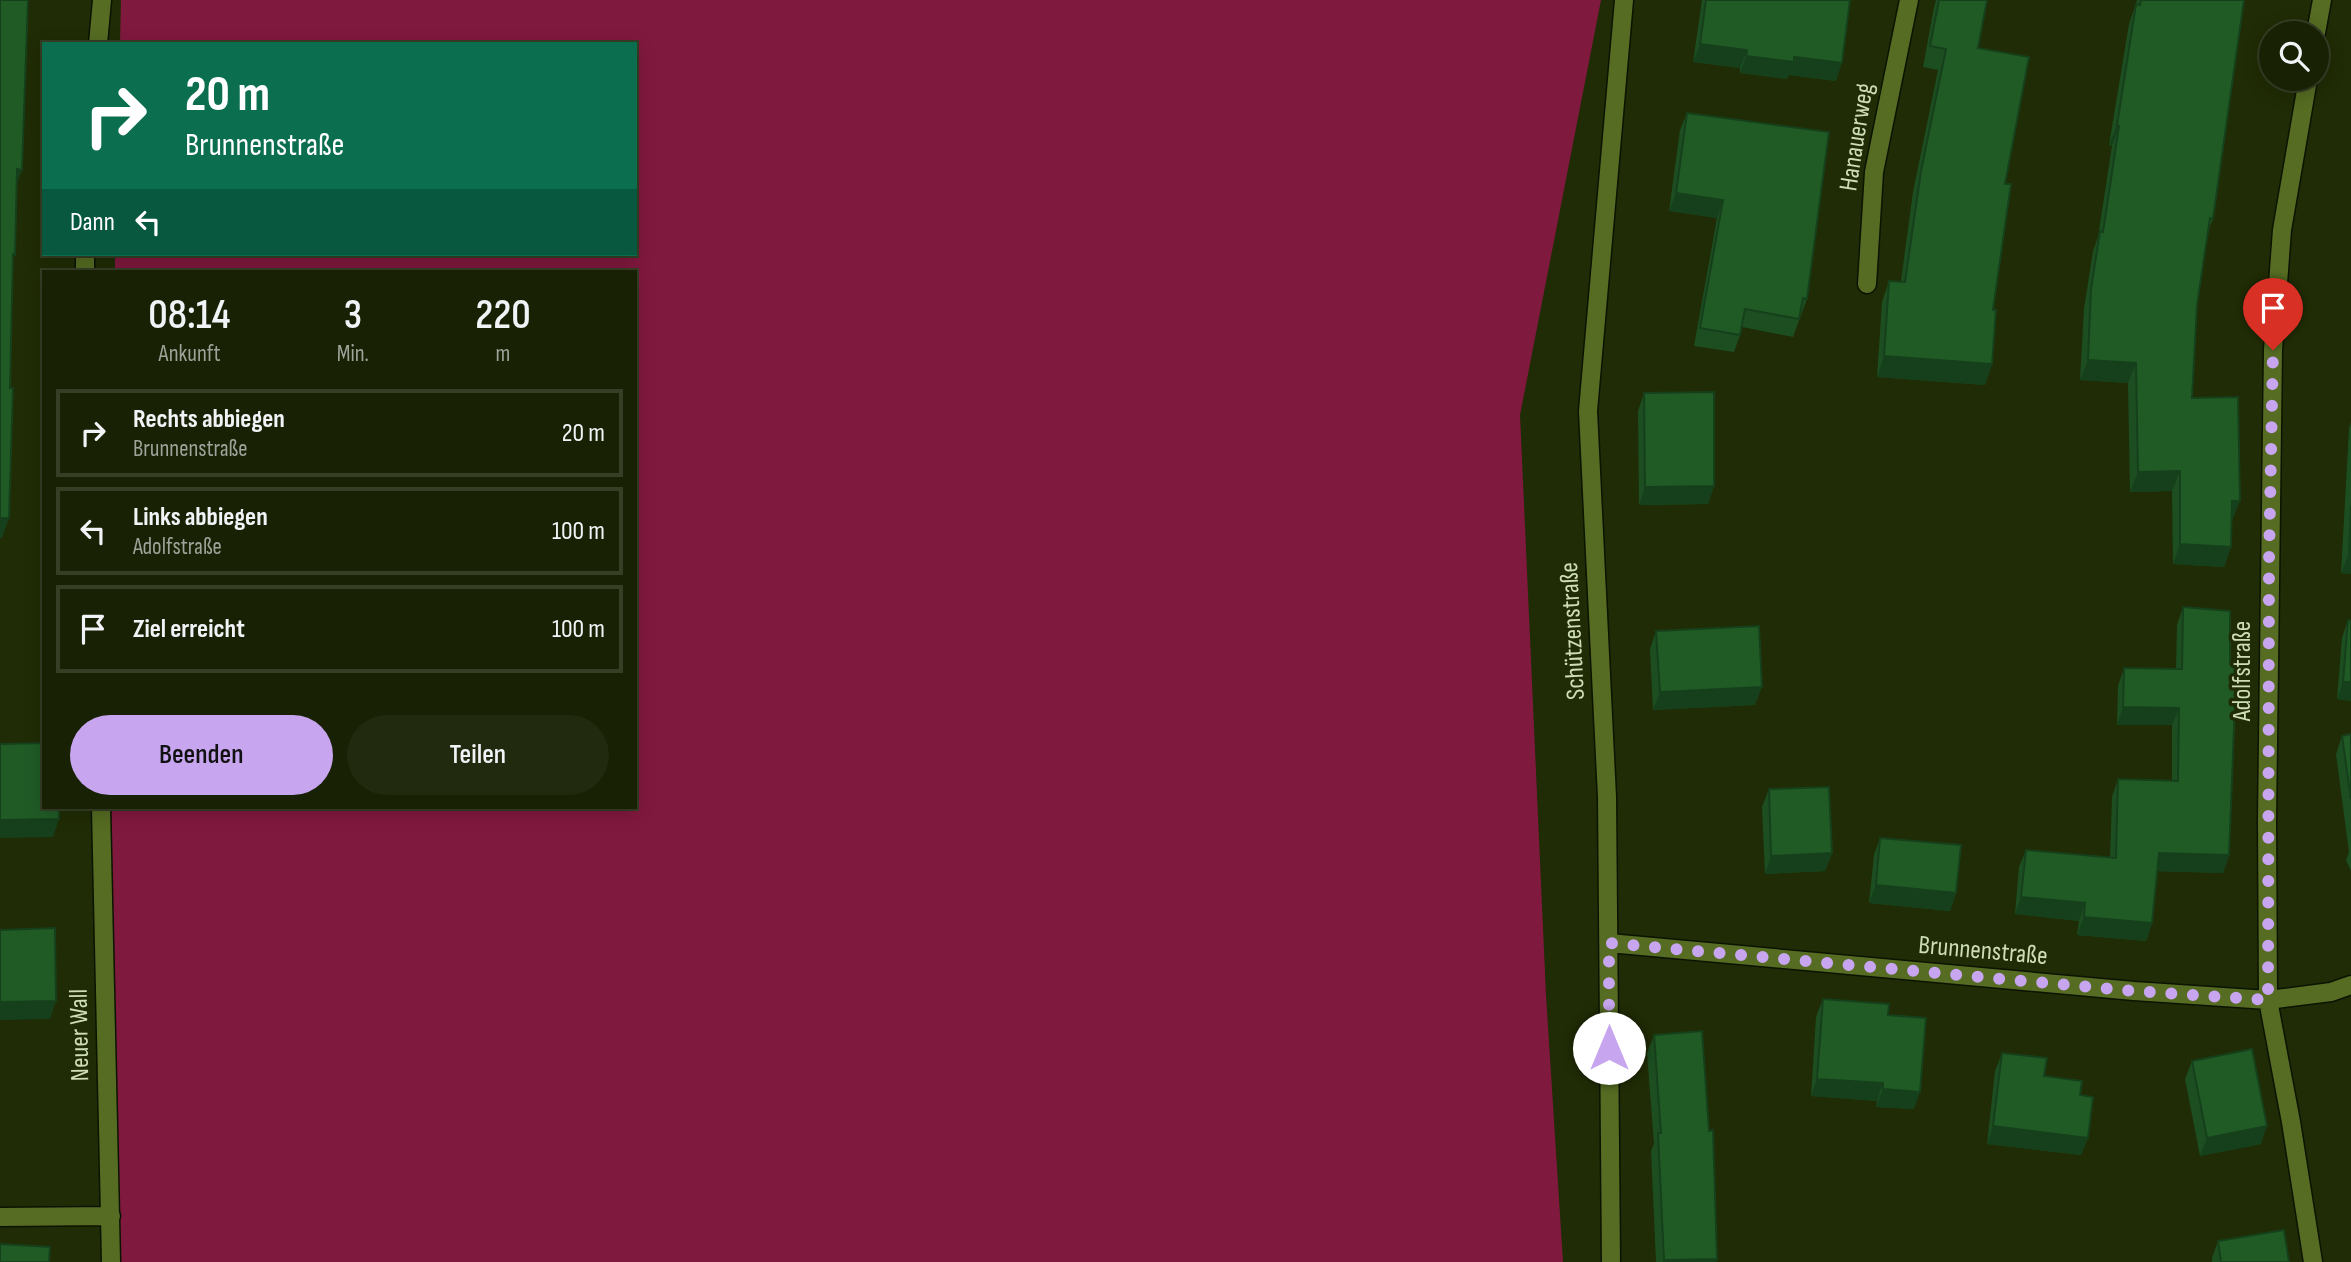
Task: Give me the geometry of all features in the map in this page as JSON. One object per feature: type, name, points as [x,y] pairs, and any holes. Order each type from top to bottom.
[{"type":"street","points":[[98,42],[102,0]]},
{"type":"street","name":"Schützenstraße","points":[[1611,1262],[1607,797],[1588,411],[1624,0]]},
{"type":"street","name":"Hanauerweg","points":[[1867,284],[1874,172],[1909,0]]},
{"type":"street","points":[[2318,21],[2322,0]]},
{"type":"street","name":"Adolfstraße","points":[[2306,91],[2282,230],[2273,350],[2269,561],[2268,1000],[2313,1262]]},
{"type":"street","name":"Neuer Wall","points":[[101,809],[111,1262]]},
{"type":"street","name":"Brunnenstraße","points":[[1609,943],[2134,991],[2268,1000],[2331,992],[2351,985]]},
{"type":"street","points":[[0,1217],[111,1216]]},
{"type":"shaded area","points":[[121,0],[1601,0],[1520,415],[1546,995],[1563,1262],[117,1262],[111,809],[637,809],[637,270],[115,270],[115,256],[637,256],[637,42],[120,42]]},
{"type":"building","points":[[0,0],[28,0],[22,170],[17,169],[15,255],[13,254],[9,518],[0,518]]},
{"type":"building","points":[[1706,0],[1850,0],[1842,63],[1794,57],[1794,62],[1746,56],[1747,50],[1700,44]]},
{"type":"building","points":[[1939,0],[1987,0],[1978,48],[2029,57],[2005,184],[2011,184],[1993,310],[1996,310],[1992,364],[1884,356],[1889,281],[1905,282],[1921,171],[1946,49],[1930,46]]},
{"type":"building","points":[[2141,0],[2244,0],[2213,219],[2210,218],[2197,305],[2192,398],[2238,397],[2240,501],[2232,501],[2231,547],[2180,544],[2180,471],[2138,472],[2136,363],[2088,360],[2091,289],[2100,231],[2103,232],[2136,4],[2140,5]]},
{"type":"building","points":[[1687,113],[1829,132],[1807,299],[1803,298],[1799,319],[1745,309],[1740,335],[1700,328],[1723,200],[1676,193]]},
{"type":"building","points":[[1714,392],[1714,486],[1645,487],[1644,393]]},
{"type":"building","points":[[2351,506],[2351,553],[2349,553]]},
{"type":"building","points":[[2183,607],[2230,611],[2230,664],[2239,664],[2229,855],[2159,853],[2152,923],[2084,917],[2085,903],[2021,897],[2026,850],[2116,858],[2118,779],[2178,781],[2179,708],[2123,707],[2124,668],[2182,669]]},
{"type":"building","points":[[2348,620],[2351,621],[2351,682],[2343,682]]},
{"type":"building","points":[[1759,626],[1762,687],[1660,692],[1656,631]]},
{"type":"building","points":[[2351,734],[2351,799],[2342,736]]},
{"type":"building","points":[[42,743],[42,809],[59,809],[59,819],[0,820],[0,744]]},
{"type":"building","points":[[1829,787],[1832,853],[1771,856],[1769,789]]},
{"type":"building","points":[[1880,838],[1961,845],[1956,893],[1876,885]]},
{"type":"building","points":[[55,928],[56,1001],[0,1002],[0,930]]},
{"type":"building","points":[[1823,999],[1889,1004],[1888,1015],[1926,1018],[1920,1092],[1883,1089],[1883,1083],[1817,1079]]},
{"type":"building","points":[[1702,1031],[1709,1131],[1713,1130],[1717,1259],[1664,1260],[1658,1133],[1661,1133],[1654,1035]]},
{"type":"building","points":[[2252,1049],[2267,1126],[2207,1138],[2192,1061]]},
{"type":"building","points":[[2002,1053],[2047,1058],[2044,1076],[2082,1081],[2080,1095],[2093,1097],[2088,1138],[1993,1126]]},
{"type":"building","points":[[2284,1230],[2289,1262],[2221,1262],[2218,1241]]},
{"type":"building","points":[[0,1244],[50,1247],[49,1262],[0,1262]]},
{"type":"route","points":[[1609,1048],[1609,943],[2134,991],[2268,1000],[2267,820],[2273,350]]}]
